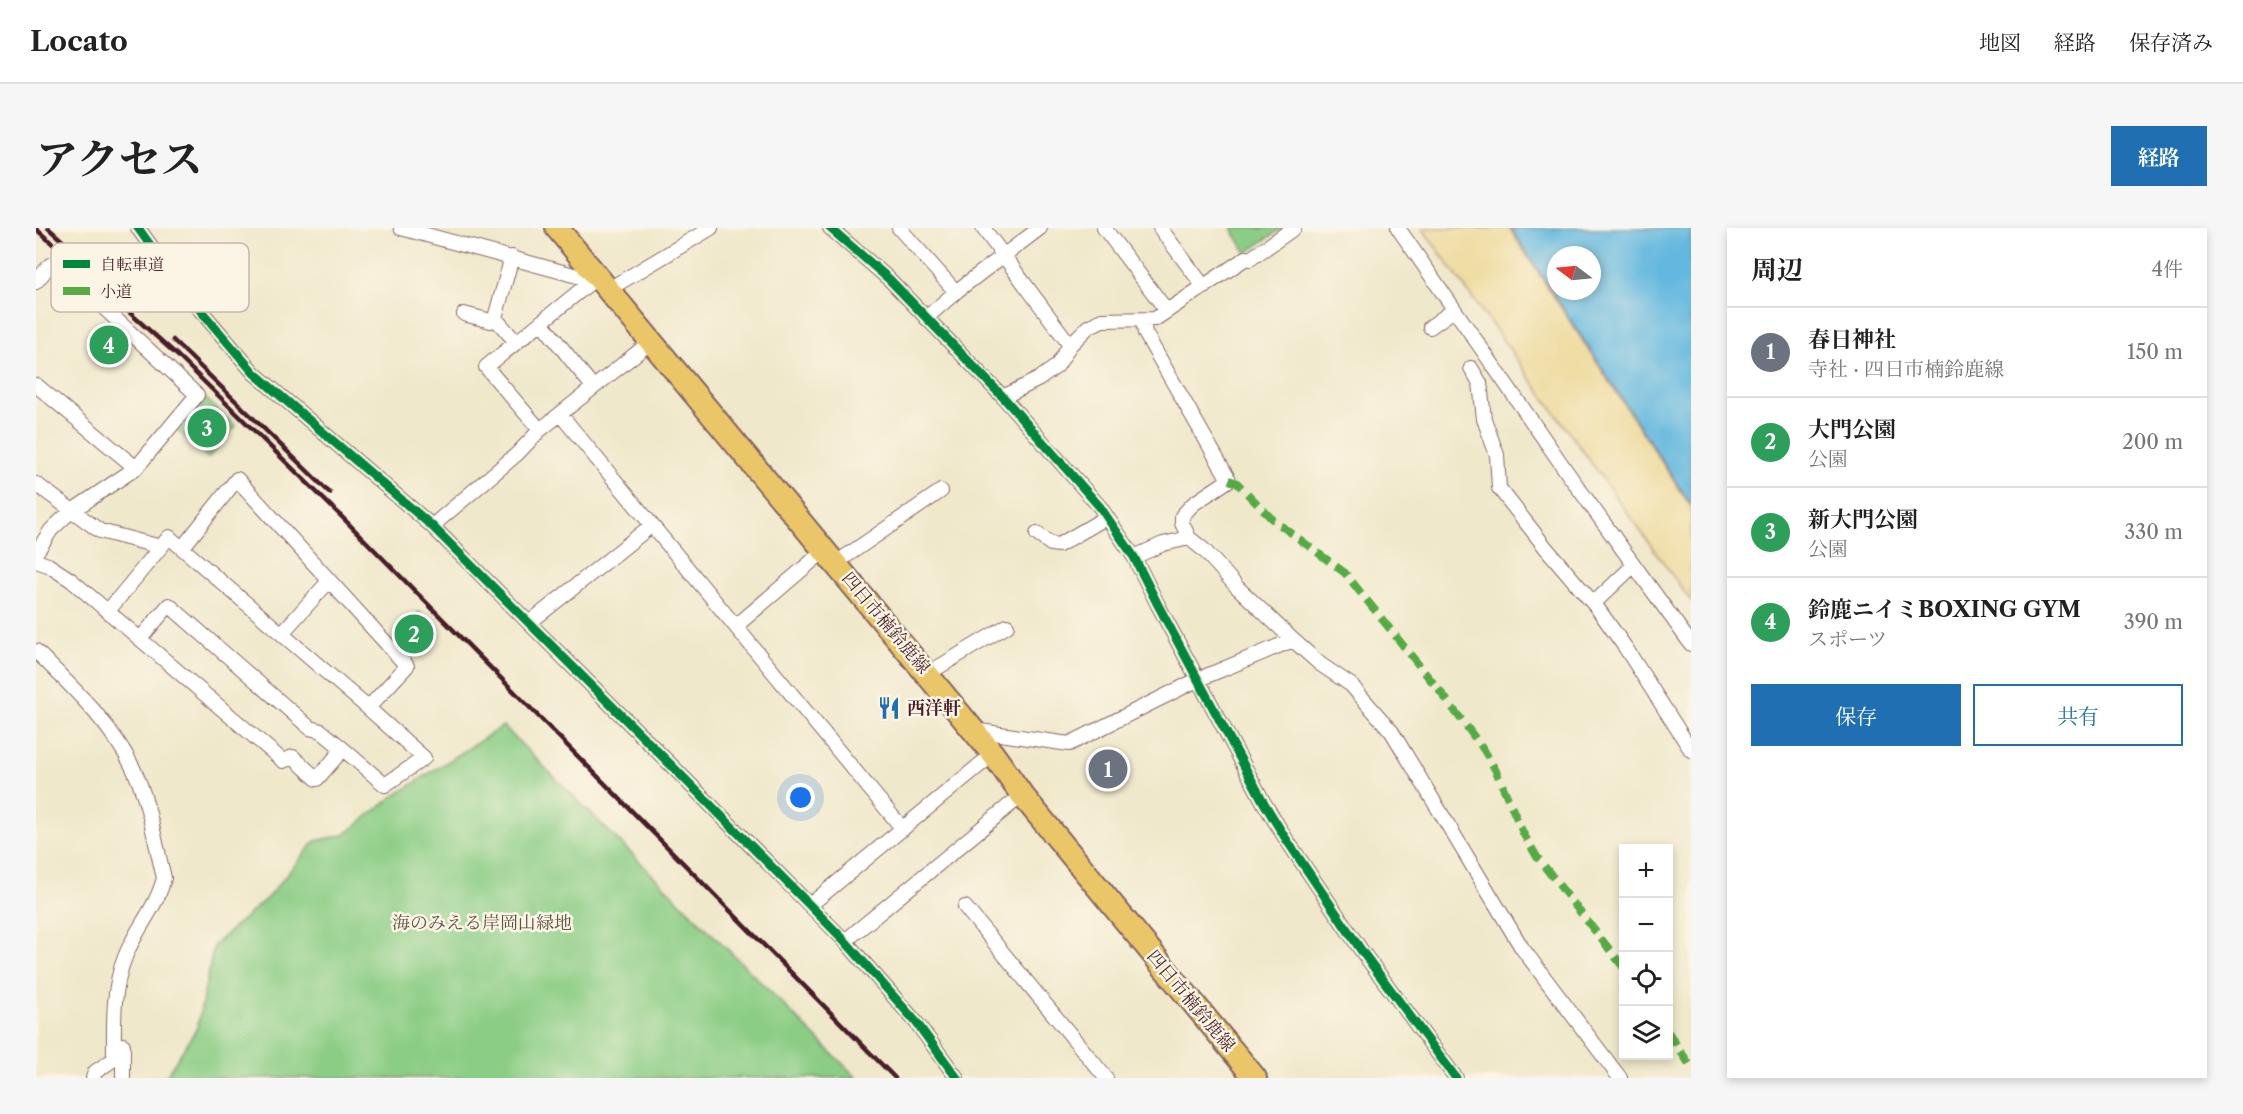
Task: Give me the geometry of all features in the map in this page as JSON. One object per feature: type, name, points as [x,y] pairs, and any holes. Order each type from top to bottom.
[{"type":"main road","name":"四日市楠鈴鹿線","points":[[557,228],[599,282],[652,340],[993,754],[1022,795],[1255,1078]]},
{"type":"street","points":[[138,228],[149,243]]},
{"type":"street","points":[[401,228],[599,282]]},
{"type":"street","points":[[540,430],[486,367],[541,322],[599,282],[711,228]]},
{"type":"street","points":[[830,228],[889,279],[1003,397],[1107,517],[1134,557],[1264,803],[1286,839],[1360,950],[1456,1078]]},
{"type":"street","points":[[899,228],[956,292]]},
{"type":"street","points":[[983,228],[1070,345]]},
{"type":"street","points":[[926,318],[956,292],[1040,228]]},
{"type":"street","points":[[1104,228],[1167,311]]},
{"type":"street","points":[[1160,228],[1204,287]]},
{"type":"street","points":[[1003,397],[1058,366],[1070,345],[1088,327],[1102,321],[1155,320],[1294,228]]},
{"type":"street","points":[[1398,228],[1691,644]]},
{"type":"street","points":[[464,314],[491,321],[495,318],[512,257]]},
{"type":"street","points":[[36,282],[51,266]]},
{"type":"street","points":[[1430,327],[1454,310]]},
{"type":"street","points":[[36,553],[51,530],[73,511],[136,468],[197,395],[108,312]]},
{"type":"street","points":[[200,312],[254,373],[432,526],[810,905],[916,1022],[957,1078]]},
{"type":"street","points":[[495,318],[516,342]]},
{"type":"street","points":[[1143,320],[1145,333],[1230,480],[1193,504],[1182,516],[1182,523],[1189,538],[1204,550],[1237,587],[1293,640],[1320,664],[1346,684],[1351,685],[1392,732],[1522,948],[1620,1078]]},
{"type":"street","points":[[541,322],[593,387]]},
{"type":"street","points":[[432,526],[517,454],[540,430],[652,340]]},
{"type":"street","points":[[1487,357],[1467,372],[1480,383],[1484,419],[1497,455],[1499,488],[1546,548],[1594,603],[1626,646],[1691,750]]},
{"type":"street","points":[[36,386],[136,468]]},
{"type":"street","points":[[560,414],[903,829]]},
{"type":"street","points":[[183,547],[237,479],[407,666],[368,708]]},
{"type":"street","points":[[37,488],[100,531],[160,547]]},
{"type":"street","points":[[736,626],[830,557],[941,491]]},
{"type":"street","points":[[1037,534],[1051,544],[1059,545],[1107,517]]},
{"type":"street","points":[[529,623],[652,525]]},
{"type":"street","points":[[108,611],[169,537],[424,758],[385,785],[321,731],[310,728],[169,605],[140,639]]},
{"type":"street","points":[[1134,557],[1162,544],[1189,538]]},
{"type":"street","points":[[36,561],[48,565],[70,580],[284,761],[293,758],[317,779],[343,749]]},
{"type":"street","points":[[1594,603],[1634,565]]},
{"type":"street","points":[[282,633],[329,580]]},
{"type":"street","points":[[927,674],[1007,626]]},
{"type":"street","points":[[973,730],[1069,744],[1199,679],[1293,640]]},
{"type":"street","points":[[36,651],[98,717],[132,766],[141,788],[164,878],[161,891],[125,957],[116,987],[114,1059],[95,1072],[93,1078]]},
{"type":"street","points":[[810,905],[993,754]]},
{"type":"street","points":[[845,941],[1022,795]]},
{"type":"street","points":[[965,907],[1106,1078]]},
{"type":"street","points":[[114,1029],[123,1036],[123,1078]]},
{"type":"green space","points":[[1231,228],[1283,228],[1246,253]]},
{"type":"green space","points":[[205,398],[236,426],[208,458],[177,430]]},
{"type":"green space","points":[[419,612],[435,629],[408,655],[394,639]]},
{"type":"green space","name":"海のみえる岸岡山緑地","points":[[503,726],[857,1078],[165,1078],[197,1028],[214,945],[268,897],[315,841],[344,835],[391,798]]},
{"type":"sand","points":[[1422,228],[1509,228],[1547,286],[1547,300],[1556,300],[1691,507],[1691,601]]},
{"type":"water","points":[[1511,228],[1691,228],[1691,505],[1558,300],[1601,300],[1601,246],[1547,246],[1547,283]]},
{"type":"railway","points":[[48,228],[65,243]]},
{"type":"railway","points":[[36,229],[52,243]]},
{"type":"railway","points":[[129,312],[177,355],[342,517],[895,1078]]},
{"type":"railway","points":[[173,340],[330,493]]},
{"type":"marked path","points":[[1229,480],[1237,483],[1271,518],[1345,573],[1484,750],[1496,771],[1523,833],[1537,857],[1619,962]]},
{"type":"marked path","points":[[1673,1040],[1691,1067]]},
{"type":"cycle path","points":[[138,228],[149,243]]},
{"type":"cycle path","points":[[830,228],[889,279],[1003,397],[1100,507],[1134,557],[1264,803],[1286,839],[1361,950],[1456,1078]]},
{"type":"cycle path","points":[[202,312],[254,373],[432,526],[845,941],[916,1022],[957,1078]]},
{"type":"place","name":"鈴鹿ニイミBOXING GYM","points":[[109,345]]},
{"type":"place","name":"新大門公園","points":[[207,428]]},
{"type":"place","name":"大門公園","points":[[414,634]]},
{"type":"place","name":"西洋軒","points":[[889,708]]},
{"type":"place","name":"春日神社","points":[[1108,769]]}]
